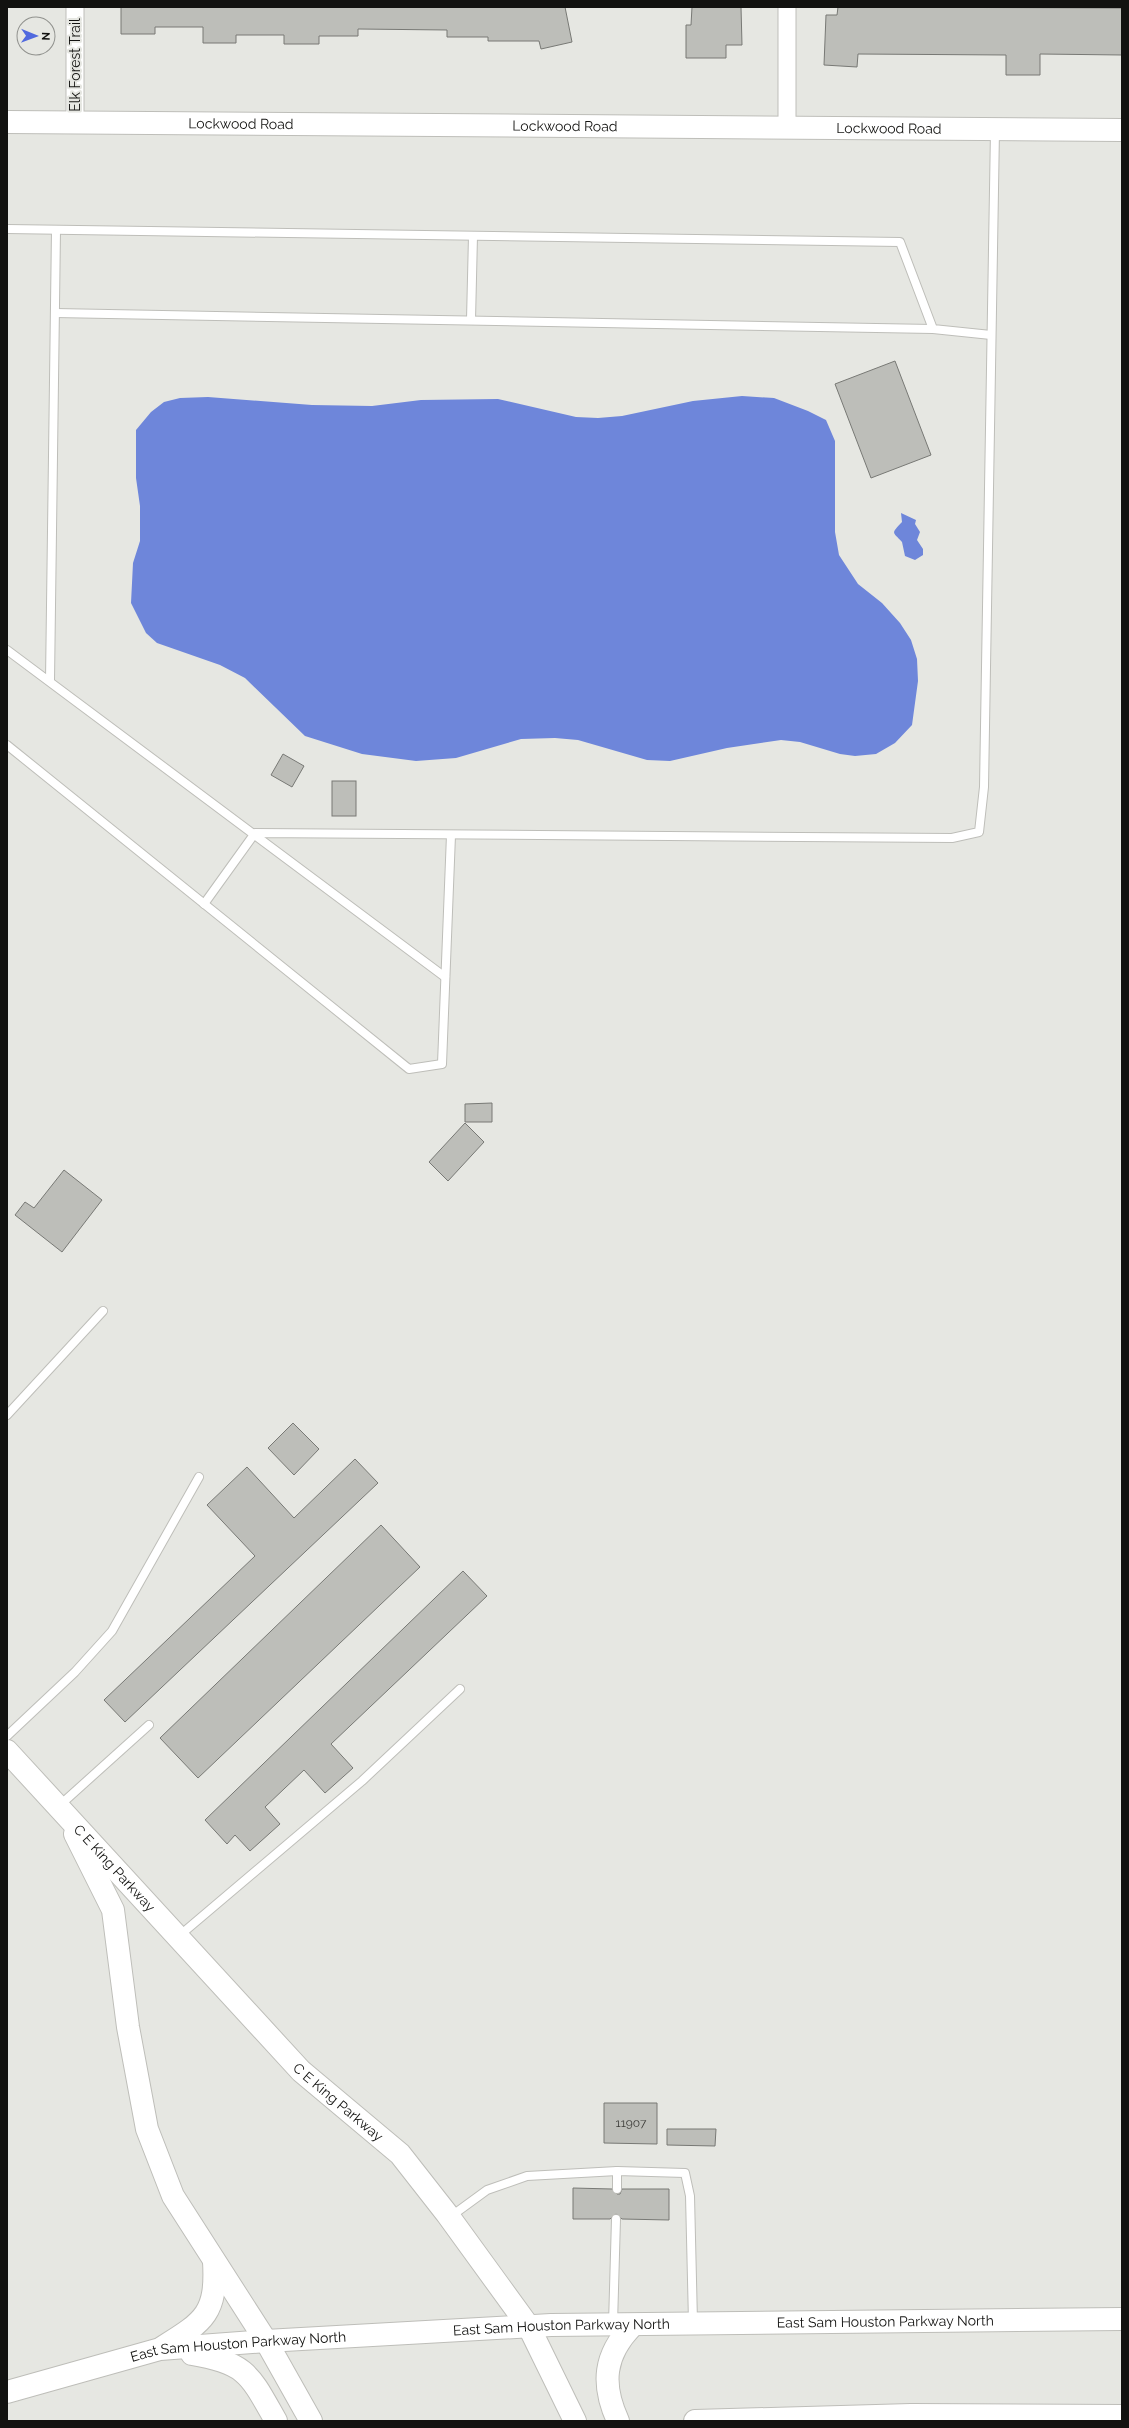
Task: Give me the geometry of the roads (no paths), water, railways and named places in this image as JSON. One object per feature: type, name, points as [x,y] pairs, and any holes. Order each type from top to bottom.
[{"type":"main road","name":"Lockwood Road","points":[[7,122],[75,124],[1122,130]]},
{"type":"main road","name":"C E King Parkway","points":[[7,1751],[61,1808],[301,2071],[400,2154],[450,2217],[528,2327],[575,2421]]},
{"type":"main road","name":"C E King Parkway","points":[[61,1808],[113,1910],[128,2027],[147,2129],[173,2196],[266,2341],[311,2421]]},
{"type":"main road","points":[[160,2348],[195,2327],[208,2309],[216,2288],[214,2260]]},
{"type":"main road","name":"East Sam Houston Parkway North","points":[[7,2392],[160,2348],[266,2341],[551,2325],[623,2326],[1122,2320]]},
{"type":"main road","points":[[618,2421],[611,2406],[606,2382],[610,2361],[623,2326]]},
{"type":"main road","points":[[160,2348],[230,2362],[242,2370],[255,2384],[276,2421]]},
{"type":"main road","points":[[695,2421],[911,2415],[1122,2416]]},
{"type":"street","name":"Elk Forest Trail","points":[[75,7],[75,124]]},
{"type":"street","points":[[787,7],[787,129]]},
{"type":"lane","points":[[255,833],[952,838],[979,832],[984,787],[995,130]]},
{"type":"lane","points":[[7,229],[900,242],[934,328]]},
{"type":"lane","points":[[50,681],[56,230]]},
{"type":"lane","points":[[471,320],[473,236]]},
{"type":"lane","points":[[55,313],[934,328],[991,335]]},
{"type":"lane","points":[[7,650],[255,833],[445,977]]},
{"type":"lane","points":[[7,745],[409,1069],[442,1064],[451,835]]},
{"type":"lane","points":[[204,904],[255,833]]},
{"type":"lane","points":[[7,1415],[103,1310]]},
{"type":"lane","points":[[7,1736],[74,1672],[112,1631],[199,1478]]},
{"type":"lane","points":[[178,1937],[362,1781],[460,1689]]},
{"type":"lane","points":[[61,1808],[149,1725]]},
{"type":"lane","points":[[617,2171],[617,2189]]},
{"type":"lane","points":[[450,2217],[487,2190],[527,2176],[617,2171],[685,2173],[690,2196],[693,2325]]},
{"type":"lane","points":[[616,2219],[623,2326]]},
{"type":"water","points":[[742,396],[774,398],[808,411],[826,420],[835,441],[835,532],[839,555],[858,584],[882,603],[900,623],[911,640],[917,659],[918,681],[912,725],[895,743],[876,754],[855,756],[840,754],[800,742],[781,740],[727,748],[670,761],[647,760],[578,740],[555,738],[521,739],[456,758],[416,761],[362,754],[305,736],[245,678],[220,665],[157,643],[146,633],[131,603],[133,563],[140,541],[140,506],[136,478],[136,430],[151,412],[164,402],[180,398],[208,397],[312,405],[372,406],[421,400],[498,399],[576,417],[598,418],[622,416],[693,401]]},
{"type":"water","points":[[901,513],[916,520],[915,524],[920,532],[917,540],[923,549],[923,555],[915,560],[905,556],[902,542],[894,532],[902,522]]}]
